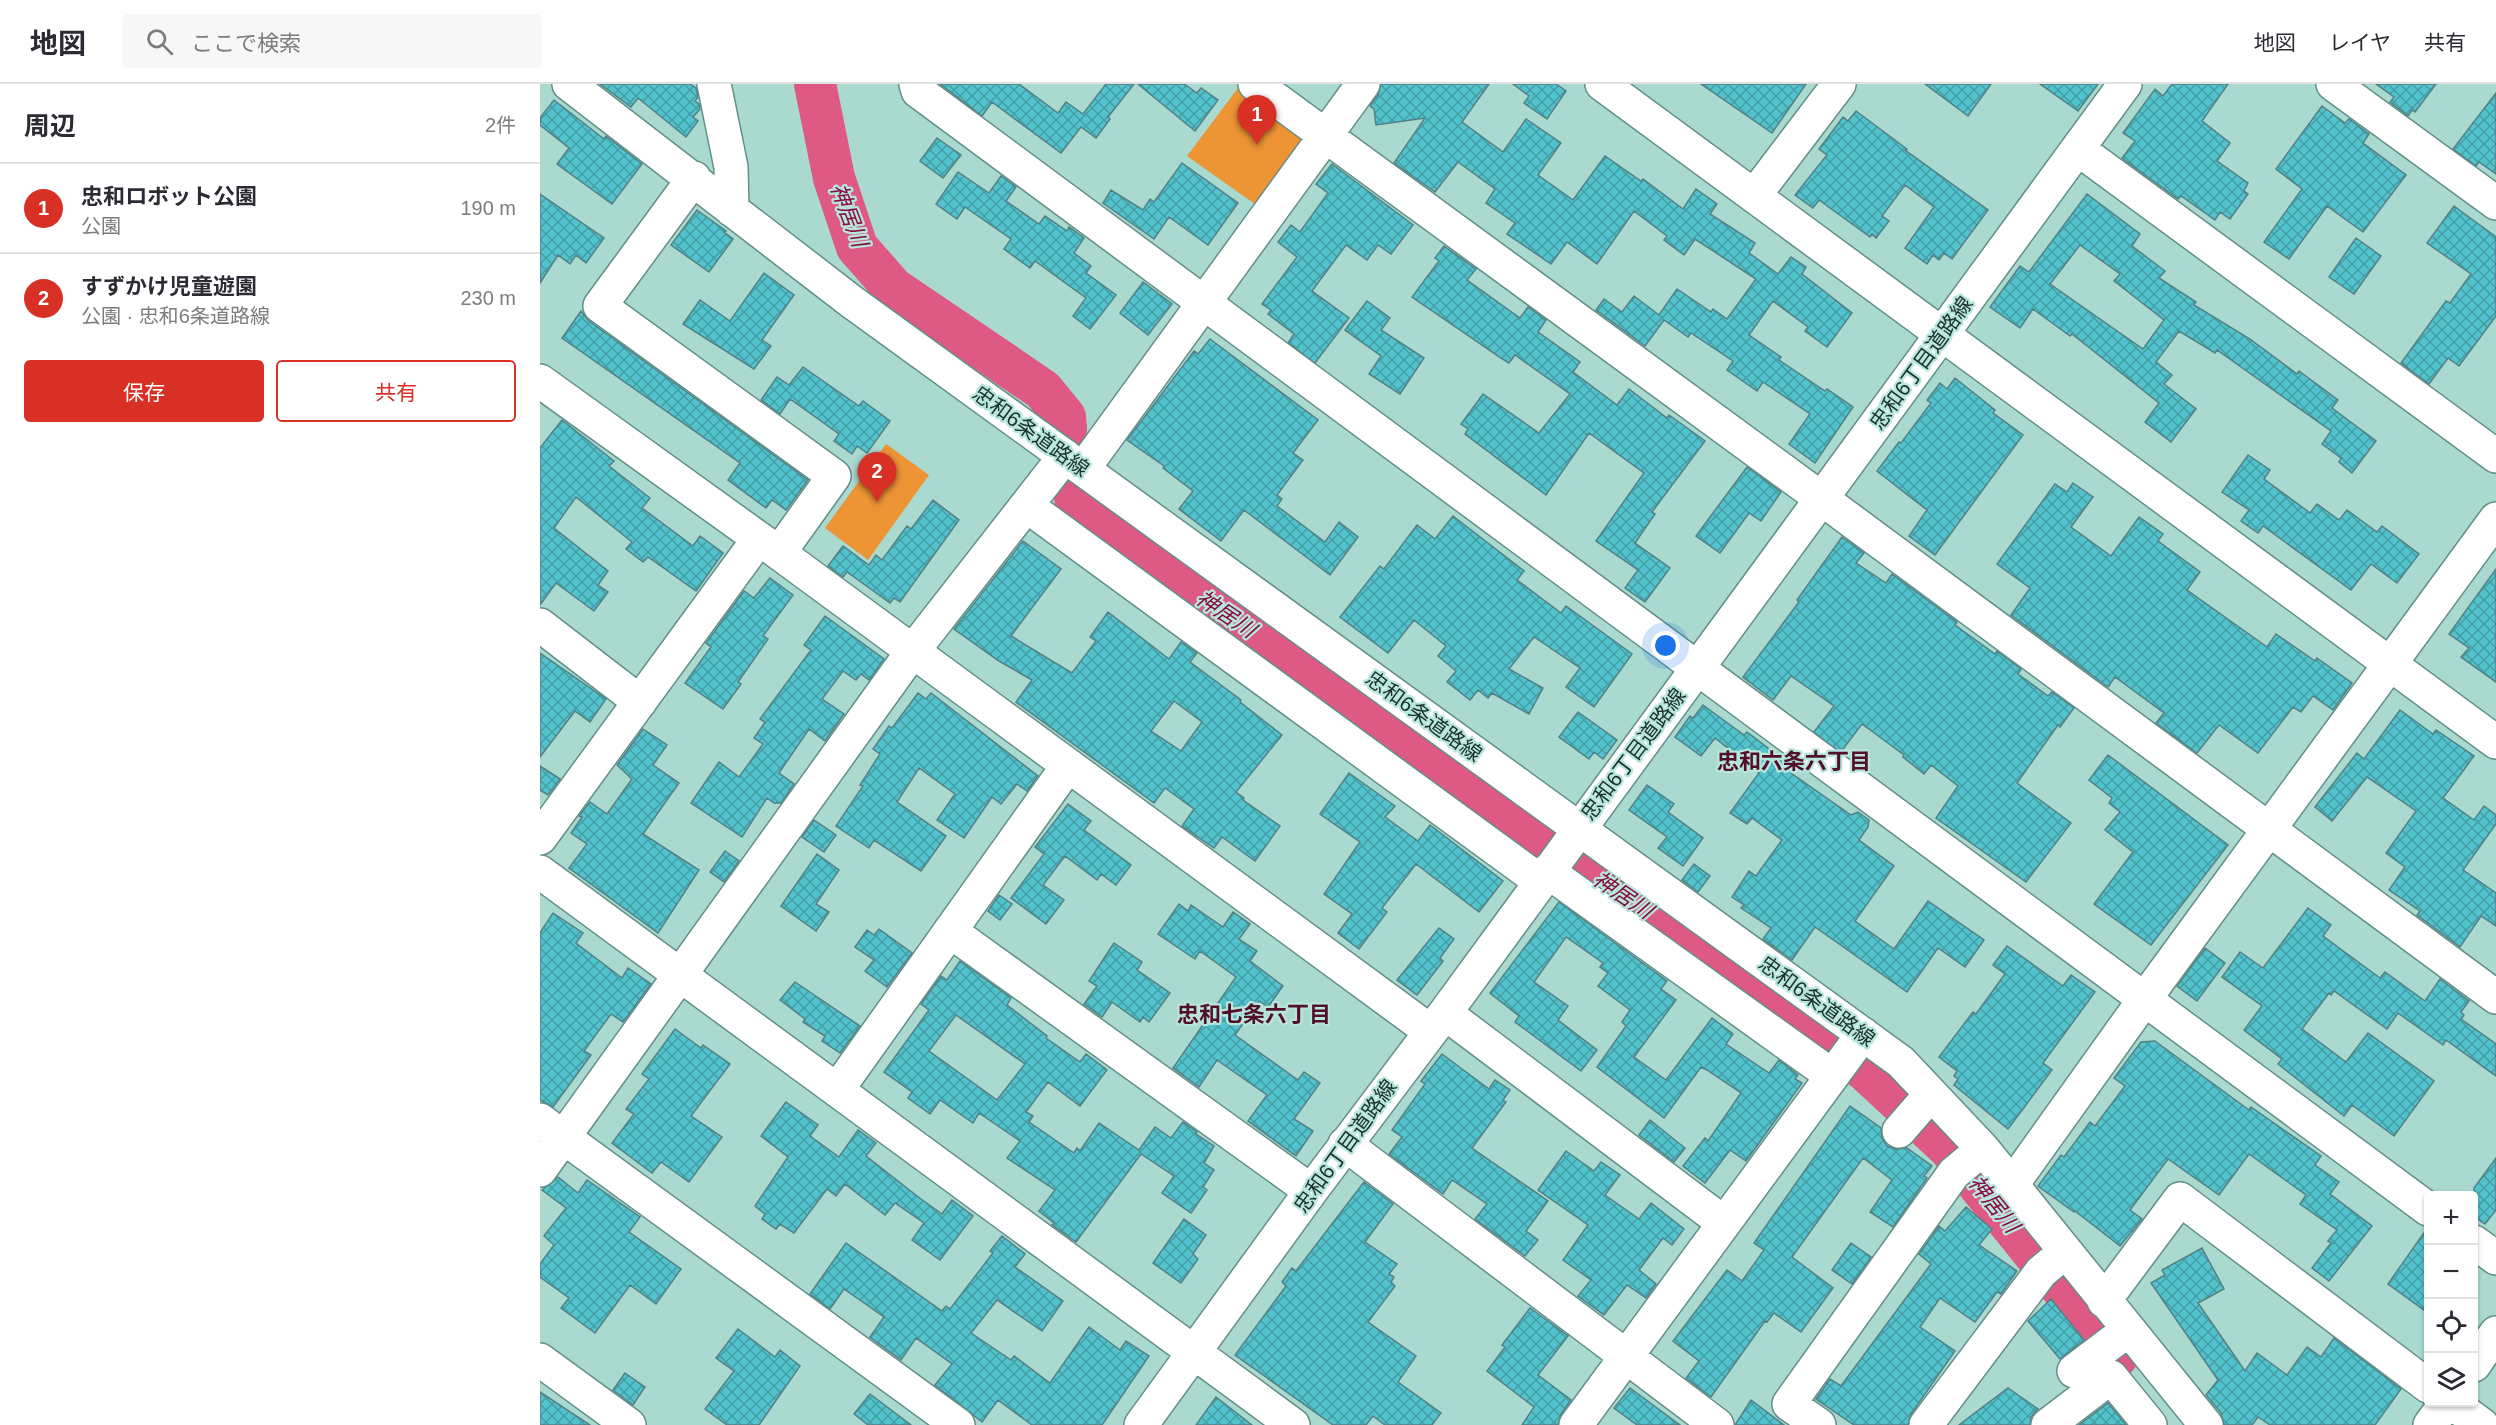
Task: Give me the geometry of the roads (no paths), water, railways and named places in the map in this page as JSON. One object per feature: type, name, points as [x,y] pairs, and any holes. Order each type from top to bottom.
[{"type":"street","name":"忠和6条道路線","points":[[569,84],[694,178],[852,302],[1074,462],[1557,858],[1846,1056],[1901,1062],[1914,1113],[1970,1160],[2011,1186],[2054,1262],[2104,1301],[2104,1348],[2205,1425]]},
{"type":"street","points":[[714,84],[730,167],[732,210]]},
{"type":"street","points":[[916,84],[918,91],[1203,304],[2424,1206]]},
{"type":"street","points":[[1255,84],[2496,997]]},
{"type":"street","points":[[540,1170],[551,1128],[679,975],[912,652],[1027,506],[1074,462],[1203,304],[1363,84]]},
{"type":"street","points":[[1602,84],[2496,742]]},
{"type":"street","points":[[1754,196],[1839,84]]},
{"type":"street","name":"忠和6丁目道路線","points":[[1141,1425],[2125,84]]},
{"type":"street","points":[[2333,84],[2496,204]]},
{"type":"street","points":[[2078,149],[2496,456]]},
{"type":"street","points":[[540,838],[640,702],[769,547],[834,476],[600,306],[694,178]]},
{"type":"street","points":[[540,381],[1067,767],[1724,1223]]},
{"type":"street","points":[[1027,506],[1557,858],[1846,1056],[1576,1425]]},
{"type":"street","points":[[2011,1186],[2144,999],[2392,664],[2496,519]]},
{"type":"street","points":[[540,625],[640,702]]},
{"type":"street","points":[[837,1090],[1067,767]]},
{"type":"street","points":[[540,872],[1293,1425]]},
{"type":"street","points":[[950,931],[1311,1191]]},
{"type":"street","points":[[551,1128],[958,1425]]},
{"type":"street","points":[[1345,1144],[1717,1425]]},
{"type":"street","points":[[1819,1425],[1789,1404],[1970,1160]]},
{"type":"street","points":[[2104,1301],[2180,1199],[2424,1383]]},
{"type":"street","points":[[2478,1245],[2496,1258]]},
{"type":"street","points":[[1926,1425],[2054,1262]]},
{"type":"street","points":[[2478,1359],[2496,1333]]},
{"type":"street","points":[[540,1360],[629,1425]]},
{"type":"street","points":[[2048,1425],[2111,1377],[2150,1425]]},
{"type":"street","points":[[2430,1425],[2445,1407]]},
{"type":"street","points":[[2456,1407],[2482,1425]]},
{"type":"waterway","name":"神居川","points":[[815,84],[834,178],[857,247],[893,288],[1043,390],[1065,417],[1066,429]]},
{"type":"waterway","name":"神居川","points":[[1075,496],[1076,507],[1087,520],[1217,611],[1380,720],[1535,837],[1668,925],[1866,1071],[1949,1148],[2117,1357]]},
{"type":"place","name":"忠和ロボット公園","points":[[1257,145]]},
{"type":"place","name":"すずかけ児童遊園","points":[[877,502]]},
{"type":"district","name":"忠和六条六丁目","points":[[1794,761]]},
{"type":"district","name":"忠和七条六丁目","points":[[1254,1014]]}]
